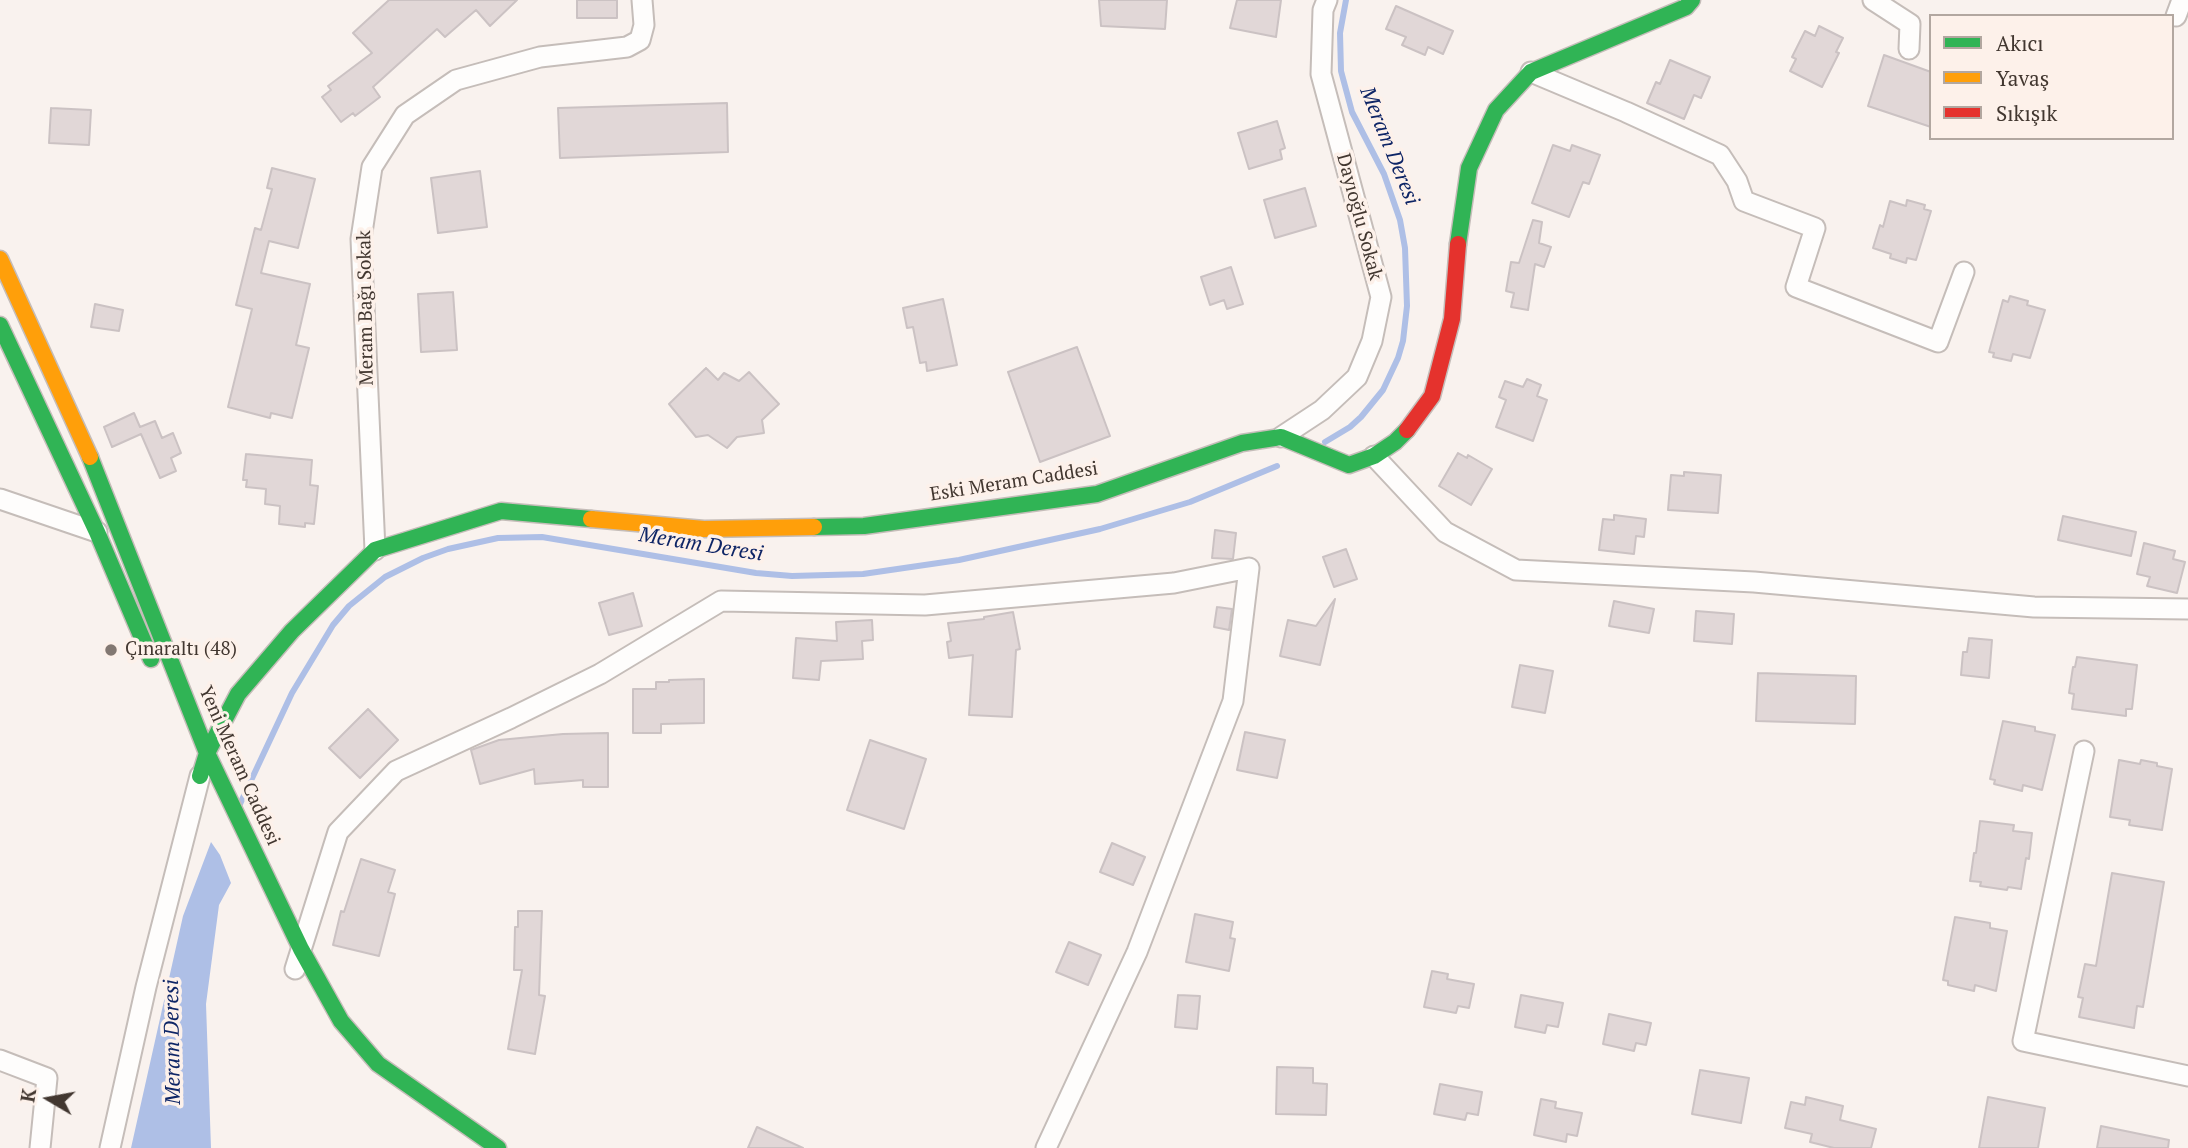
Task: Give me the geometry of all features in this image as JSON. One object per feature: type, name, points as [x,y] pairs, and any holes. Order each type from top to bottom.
[{"type":"street","name":"Meram Bağı Sokak","points":[[374,550],[361,239],[372,167],[405,115],[456,80],[540,57],[627,47],[640,40],[644,25],[642,0]]},
{"type":"street","name":"Dayıoğlu Sokak","points":[[1281,437],[1322,410],[1357,377],[1372,341],[1381,297],[1321,74],[1323,10],[1326,0]]},
{"type":"street","points":[[1281,437],[1349,465],[1374,456],[1395,442],[1411,426],[1432,396],[1452,319],[1459,235],[1469,168],[1496,110],[1531,72],[1686,7],[1692,0]]},
{"type":"street","points":[[1873,0],[1910,24],[1909,49]]},
{"type":"street","points":[[1531,72],[1720,155],[1737,181],[1744,201],[1815,229],[1796,287],[1938,342],[1964,272]]},
{"type":"street","name":"Yeni Meram Caddesi","points":[[0,259],[89,453],[206,752],[301,949],[341,1021],[378,1064],[498,1148]]},
{"type":"street","points":[[0,326],[97,532],[157,673]]},
{"type":"street","name":"Eski Meram Caddesi","points":[[200,776],[206,752],[238,694],[292,631],[374,550],[501,511],[704,529],[864,526],[1097,494],[1242,443],[1281,437]]},
{"type":"street","points":[[1374,456],[1445,532],[1516,570],[1754,582],[2034,607],[2188,609]]},
{"type":"street","points":[[0,499],[97,532]]},
{"type":"street","points":[[295,969],[338,832],[396,771],[600,674],[721,601],[925,605],[1174,583],[1249,568],[1233,701],[1138,952],[1046,1148]]},
{"type":"street","name":"Yeni Meram Caddesi","points":[[178,724],[210,796]]},
{"type":"street","points":[[2084,751],[2023,1041],[2188,1076]]},
{"type":"street","points":[[110,1148],[146,987],[200,776]]},
{"type":"street","points":[[271,922],[295,969],[343,1046],[372,1078],[393,1094]]},
{"type":"street","points":[[0,1060],[47,1078],[40,1148]]},
{"type":"water","points":[[211,842],[220,855],[231,883],[219,905],[206,1004],[211,1148],[131,1148],[183,916]]},
{"type":"building","points":[[389,0],[517,0],[490,26],[476,10],[445,37],[437,29],[373,87],[380,97],[355,116],[353,113],[341,122],[322,97],[331,90],[328,86],[372,53],[353,33]]},
{"type":"building","points":[[577,0],[617,0],[617,18],[577,18]]},
{"type":"building","points":[[1099,0],[1167,0],[1165,29],[1101,26]]},
{"type":"building","points":[[1237,0],[1281,0],[1276,37],[1230,28]]},
{"type":"building","points":[[1396,6],[1453,31],[1443,54],[1428,47],[1425,55],[1402,45],[1406,37],[1386,29]]},
{"type":"building","points":[[1819,26],[1843,38],[1836,52],[1839,53],[1822,87],[1790,71],[1796,59],[1792,57],[1805,31],[1815,36]]},
{"type":"building","points":[[1884,55],[1929,71],[1929,126],[1868,106]]},
{"type":"building","points":[[1670,60],[1710,77],[1701,98],[1694,95],[1684,119],[1647,103],[1656,82],[1660,84]]},
{"type":"building","points":[[727,103],[728,152],[560,158],[558,108]]},
{"type":"building","points":[[51,108],[91,110],[89,145],[49,143]]},
{"type":"building","points":[[1277,121],[1285,148],[1280,150],[1282,159],[1249,169],[1238,133]]},
{"type":"building","points":[[1553,145],[1570,151],[1572,145],[1600,155],[1589,184],[1583,182],[1569,217],[1532,203]]},
{"type":"building","points":[[272,168],[315,179],[298,248],[269,241],[261,273],[310,284],[296,345],[309,348],[292,418],[271,413],[270,418],[228,407],[252,309],[236,305],[255,228],[261,230],[272,189],[267,188]]},
{"type":"building","points":[[480,171],[487,227],[438,233],[431,178]]},
{"type":"building","points":[[1305,188],[1316,226],[1275,238],[1264,200]]},
{"type":"building","points":[[1907,200],[1925,205],[1924,209],[1931,211],[1916,260],[1907,258],[1906,263],[1873,248],[1880,225],[1883,227],[1890,201],[1906,206]]},
{"type":"building","points":[[1533,220],[1542,222],[1539,243],[1551,247],[1544,267],[1535,264],[1528,310],[1511,307],[1514,293],[1506,291],[1511,262],[1519,263]]},
{"type":"building","points":[[1231,267],[1243,304],[1227,309],[1224,300],[1210,305],[1201,277]]},
{"type":"building","points":[[453,292],[457,350],[421,352],[418,294]]},
{"type":"building","points":[[2010,296],[2045,310],[2030,358],[2013,354],[2011,361],[1993,357],[1994,353],[1989,352],[2003,300],[2008,302]]},
{"type":"building","points":[[943,299],[957,365],[927,371],[926,362],[920,363],[913,327],[907,328],[903,308]]},
{"type":"building","points":[[95,304],[123,310],[119,331],[91,327]]},
{"type":"building","points":[[1077,347],[1110,436],[1040,462],[1008,372]]},
{"type":"building","points":[[706,368],[718,380],[724,373],[739,381],[749,372],[779,404],[762,420],[764,433],[737,437],[727,448],[708,435],[696,437],[669,404]]},
{"type":"building","points":[[1527,379],[1541,385],[1537,396],[1547,400],[1533,441],[1496,427],[1506,400],[1499,397],[1505,381],[1523,387]]},
{"type":"building","points":[[134,413],[140,427],[155,421],[162,438],[173,433],[181,453],[171,458],[176,471],[160,478],[141,434],[112,447],[104,427]]},
{"type":"building","points":[[1458,453],[1467,458],[1468,455],[1492,469],[1471,505],[1439,486]]},
{"type":"building","points":[[246,454],[312,460],[310,485],[318,486],[314,524],[305,523],[305,527],[279,524],[280,506],[265,504],[266,489],[246,487],[247,480],[243,480]]},
{"type":"building","points":[[1684,472],[1721,475],[1718,513],[1668,510],[1671,475],[1684,476]]},
{"type":"building","points":[[1614,515],[1646,519],[1644,537],[1636,536],[1634,554],[1599,550],[1603,519],[1614,520]]},
{"type":"building","points":[[2063,516],[2136,532],[2131,556],[2058,540]]},
{"type":"building","points":[[1215,530],[1236,533],[1233,559],[1212,558]]},
{"type":"building","points":[[2144,543],[2175,551],[2173,559],[2185,562],[2177,593],[2147,586],[2150,577],[2137,574]]},
{"type":"building","points":[[1346,549],[1357,579],[1334,587],[1323,557]]},
{"type":"building","points":[[633,593],[642,626],[609,635],[599,603]]},
{"type":"building","points":[[1335,599],[1320,665],[1280,656],[1288,620],[1316,626]]},
{"type":"building","points":[[1614,601],[1654,609],[1649,633],[1609,626]]},
{"type":"building","points":[[1217,607],[1232,609],[1229,630],[1214,627]]},
{"type":"building","points":[[1696,611],[1734,614],[1732,644],[1694,641]]},
{"type":"building","points":[[1013,612],[1020,649],[1016,650],[1012,717],[969,715],[973,655],[949,658],[947,642],[951,641],[948,623]]},
{"type":"building","points":[[872,620],[873,640],[862,641],[863,659],[821,661],[819,680],[793,678],[796,638],[837,641],[836,622]]},
{"type":"building","points":[[1969,638],[1992,640],[1989,678],[1961,675],[1963,652],[1967,652]]},
{"type":"building","points":[[2077,657],[2137,665],[2132,709],[2126,709],[2126,716],[2072,709],[2074,694],[2069,693]]},
{"type":"building","points":[[1520,665],[1553,671],[1545,713],[1512,707]]},
{"type":"building","points":[[1758,673],[1856,676],[1855,724],[1756,721]]},
{"type":"building","points":[[704,679],[704,723],[661,724],[661,733],[633,733],[633,689],[656,689],[656,682],[669,680]]},
{"type":"building","points":[[368,709],[398,740],[360,778],[329,748]]},
{"type":"building","points":[[2003,721],[2035,727],[2035,731],[2055,735],[2042,790],[2023,785],[2022,791],[1994,784],[1995,780],[1990,779]]},
{"type":"building","points":[[1245,732],[1285,740],[1277,778],[1237,770]]},
{"type":"building","points":[[608,733],[608,787],[583,787],[583,780],[535,784],[534,769],[480,784],[471,750],[499,740]]},
{"type":"building","points":[[870,740],[926,759],[904,829],[847,810]]},
{"type":"building","points":[[2119,760],[2140,764],[2141,760],[2172,769],[2162,830],[2129,825],[2130,820],[2110,817]]},
{"type":"building","points":[[1980,821],[2014,825],[2013,831],[2032,833],[2021,889],[1980,886],[1981,882],[1970,881]]},
{"type":"building","points":[[1112,843],[1145,857],[1133,885],[1100,872]]},
{"type":"building","points":[[361,859],[395,870],[388,892],[395,894],[379,956],[333,945],[341,911],[344,912]]},
{"type":"building","points":[[2112,873],[2164,882],[2143,1007],[2137,1006],[2134,1028],[2079,1017],[2083,998],[2078,997],[2085,964],[2096,966]]},
{"type":"building","points":[[518,911],[542,911],[539,995],[545,996],[535,1054],[508,1049],[522,970],[514,970]]},
{"type":"building","points":[[1195,914],[1233,922],[1230,938],[1235,939],[1229,971],[1186,962]]},
{"type":"building","points":[[1955,917],[1990,923],[1990,928],[2007,931],[1996,991],[1975,985],[1974,991],[1948,985],[1948,981],[1943,980]]},
{"type":"building","points":[[1069,942],[1101,955],[1088,985],[1056,972]]},
{"type":"building","points":[[1432,971],[1448,974],[1447,979],[1474,984],[1469,1008],[1458,1006],[1456,1013],[1424,1007]]},
{"type":"building","points":[[1178,995],[1200,996],[1197,1029],[1175,1027]]},
{"type":"building","points":[[1521,995],[1563,1003],[1558,1027],[1547,1025],[1545,1033],[1515,1027]]},
{"type":"building","points":[[1609,1014],[1651,1023],[1646,1045],[1636,1043],[1634,1051],[1603,1044]]},
{"type":"building","points":[[1277,1067],[1313,1068],[1313,1083],[1327,1084],[1326,1115],[1276,1114]]},
{"type":"building","points":[[1700,1070],[1749,1078],[1741,1123],[1692,1114]]},
{"type":"building","points":[[1440,1084],[1482,1092],[1478,1115],[1467,1113],[1465,1120],[1434,1114]]},
{"type":"building","points":[[1806,1097],[1843,1106],[1840,1120],[1876,1129],[1871,1148],[1834,1148],[1810,1142],[1812,1134],[1785,1128],[1791,1102],[1805,1105]]},
{"type":"building","points":[[1988,1097],[2045,1108],[2038,1148],[1979,1148]]},
{"type":"building","points":[[1541,1099],[1556,1102],[1555,1108],[1582,1113],[1577,1136],[1567,1134],[1566,1142],[1534,1135]]},
{"type":"building","points":[[2101,1126],[2169,1140],[2168,1148],[2097,1148]]},
{"type":"building","points":[[757,1127],[803,1148],[748,1148]]},
{"type":"waterway","name":"Meram Deresi","points":[[1325,442],[1350,427],[1383,390],[1403,341],[1407,306],[1405,248],[1400,220],[1384,174],[1352,112],[1341,71],[1340,33],[1346,0]]},
{"type":"waterway","name":"Meram Deresi","points":[[240,804],[292,693],[333,625],[349,606],[385,577],[448,549],[498,538],[542,537],[756,573],[792,576],[863,574],[959,560],[1100,529],[1190,502],[1277,466]]},
{"type":"traffic: fast","points":[[1458,244],[1469,168],[1496,110],[1531,72],[1686,7],[1692,0]]},
{"type":"traffic: fast","points":[[0,325],[97,532],[151,659]]},
{"type":"traffic: fast","points":[[814,527],[864,526],[1097,494],[1242,443],[1281,437],[1349,465],[1374,456],[1407,430]]},
{"type":"traffic: fast","points":[[90,457],[207,753],[301,949],[341,1021],[378,1064],[498,1148]]},
{"type":"traffic: fast","points":[[200,776],[207,753],[238,694],[292,631],[375,550],[501,511],[591,519]]},
{"type":"traffic: slow","points":[[0,259],[90,457]]},
{"type":"traffic: slow","points":[[591,519],[704,529],[814,527]]},
{"type":"traffic: jam","points":[[1407,430],[1432,396],[1452,319],[1458,244]]},
{"type":"place","name":"Çınaraltı (48)","points":[[111,650]]}]
